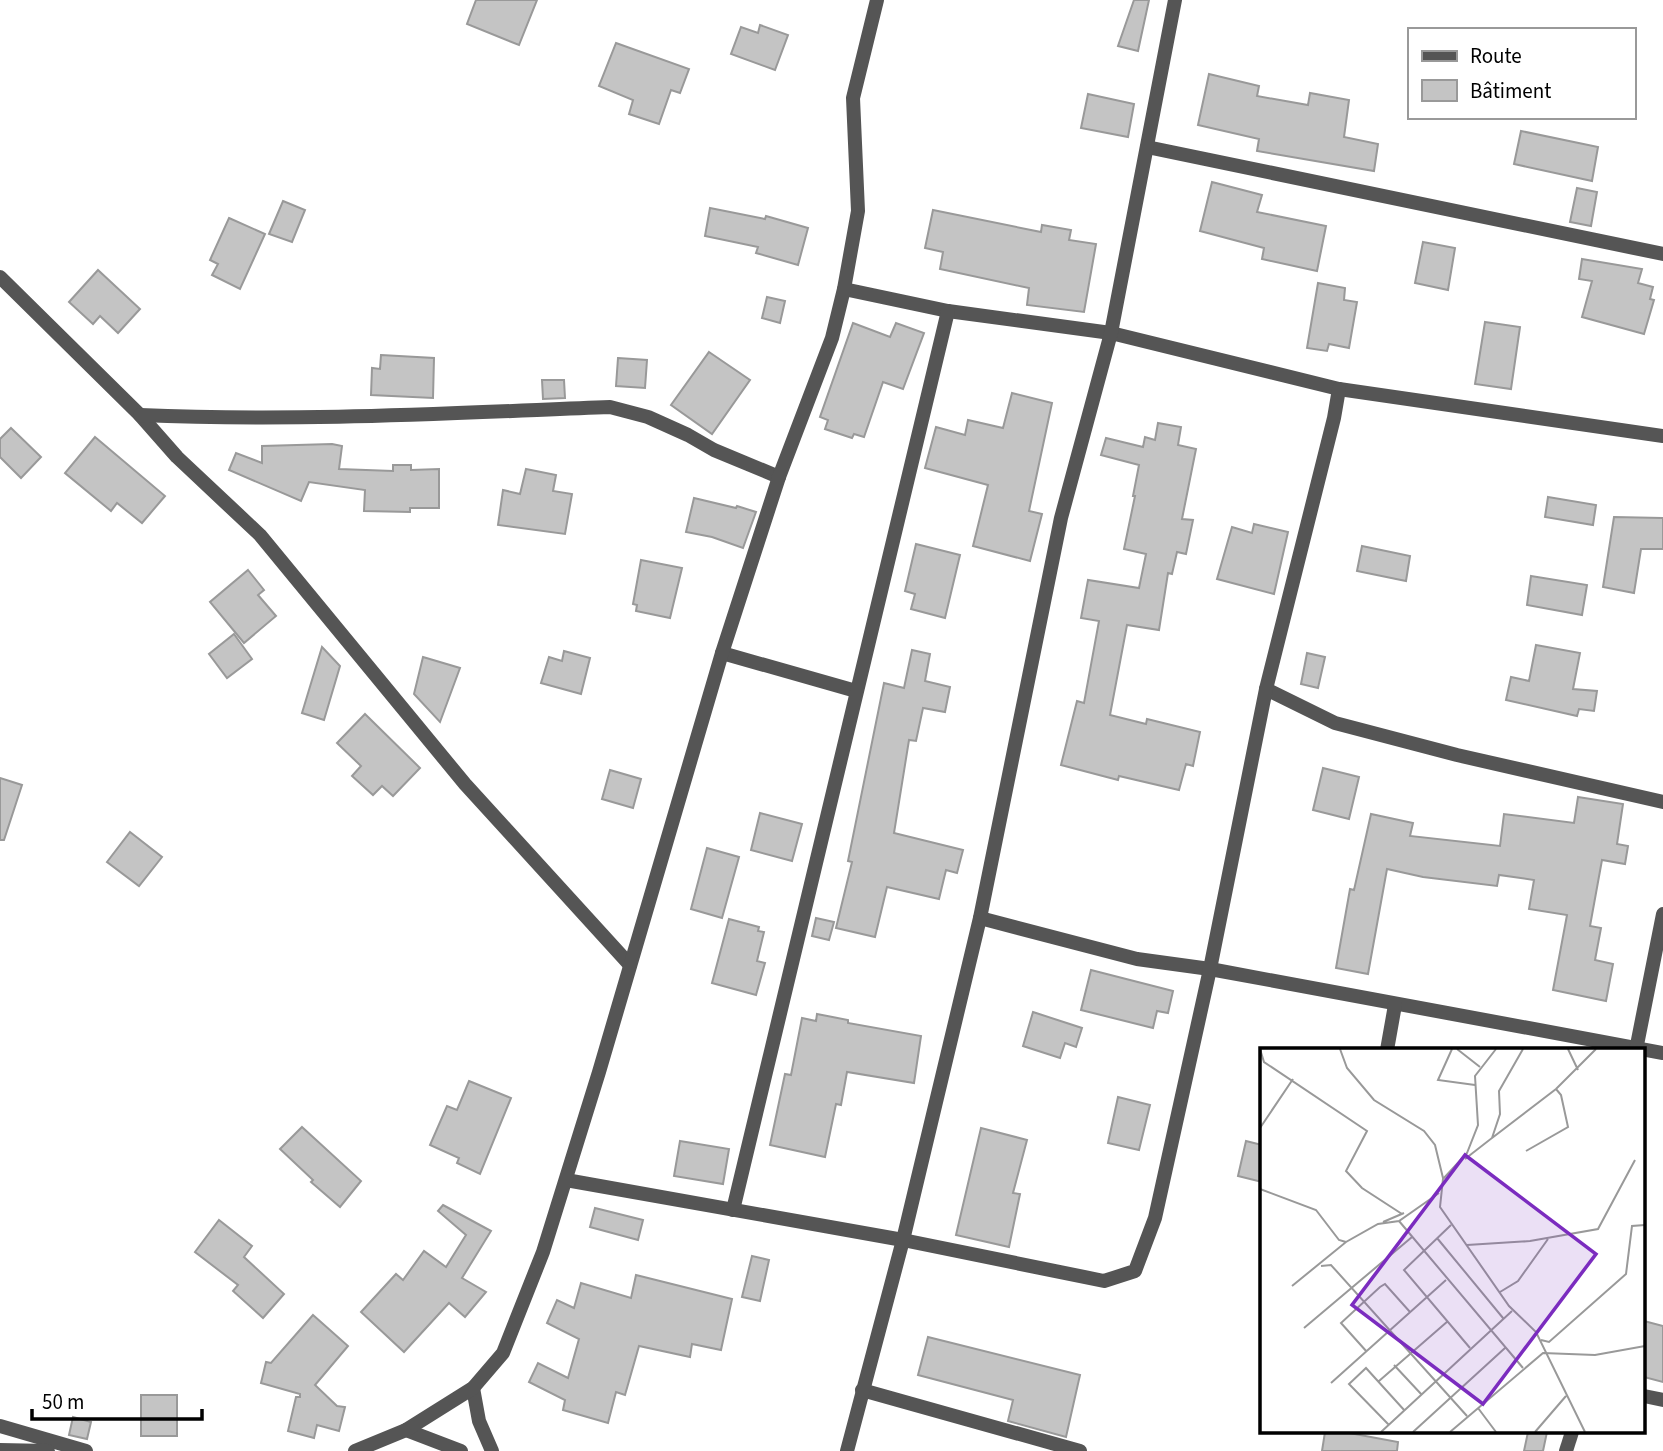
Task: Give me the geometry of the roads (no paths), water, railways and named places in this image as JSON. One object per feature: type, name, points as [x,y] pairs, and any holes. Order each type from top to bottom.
[{"type":"street","points":[[355,1451],[406,1430],[473,1388],[503,1353],[543,1252],[722,653],[779,477],[832,338],[858,211],[853,98],[877,0]]},
{"type":"street","points":[[847,1451],[904,1240],[980,918],[1061,519],[1111,333],[1175,0]]},
{"type":"street","points":[[1147,147],[1663,254]]},
{"type":"street","points":[[0,276],[140,415],[177,457],[260,535],[465,784],[630,965]]},
{"type":"street","points":[[844,289],[948,311],[1111,333],[1339,389],[1663,436]]},
{"type":"street","points":[[733,1210],[948,311]]},
{"type":"street","points":[[566,1180],[904,1240],[1104,1281],[1135,1271],[1155,1218],[1210,969],[1266,689],[1339,389]]},
{"type":"street","points":[[140,415],[222,419],[318,418],[610,407],[648,418],[779,477]]},
{"type":"street","points":[[722,653],[856,691]]},
{"type":"street","points":[[1266,689],[1335,723],[1457,755],[1663,802]]},
{"type":"street","points":[[1637,1048],[1663,914]]},
{"type":"street","points":[[980,918],[1138,959],[1210,969],[1632,1048]]},
{"type":"street","points":[[1387,1048],[1395,1005]]},
{"type":"street","points":[[473,1388],[479,1421],[492,1451]]},
{"type":"street","points":[[862,1390],[1080,1451]]},
{"type":"street","points":[[0,1426],[86,1451]]},
{"type":"street","points":[[406,1430],[461,1451]]},
{"type":"street","points":[[1566,1451],[1571,1434]]},
{"type":"street","points":[[0,1450],[48,1451]]}]
